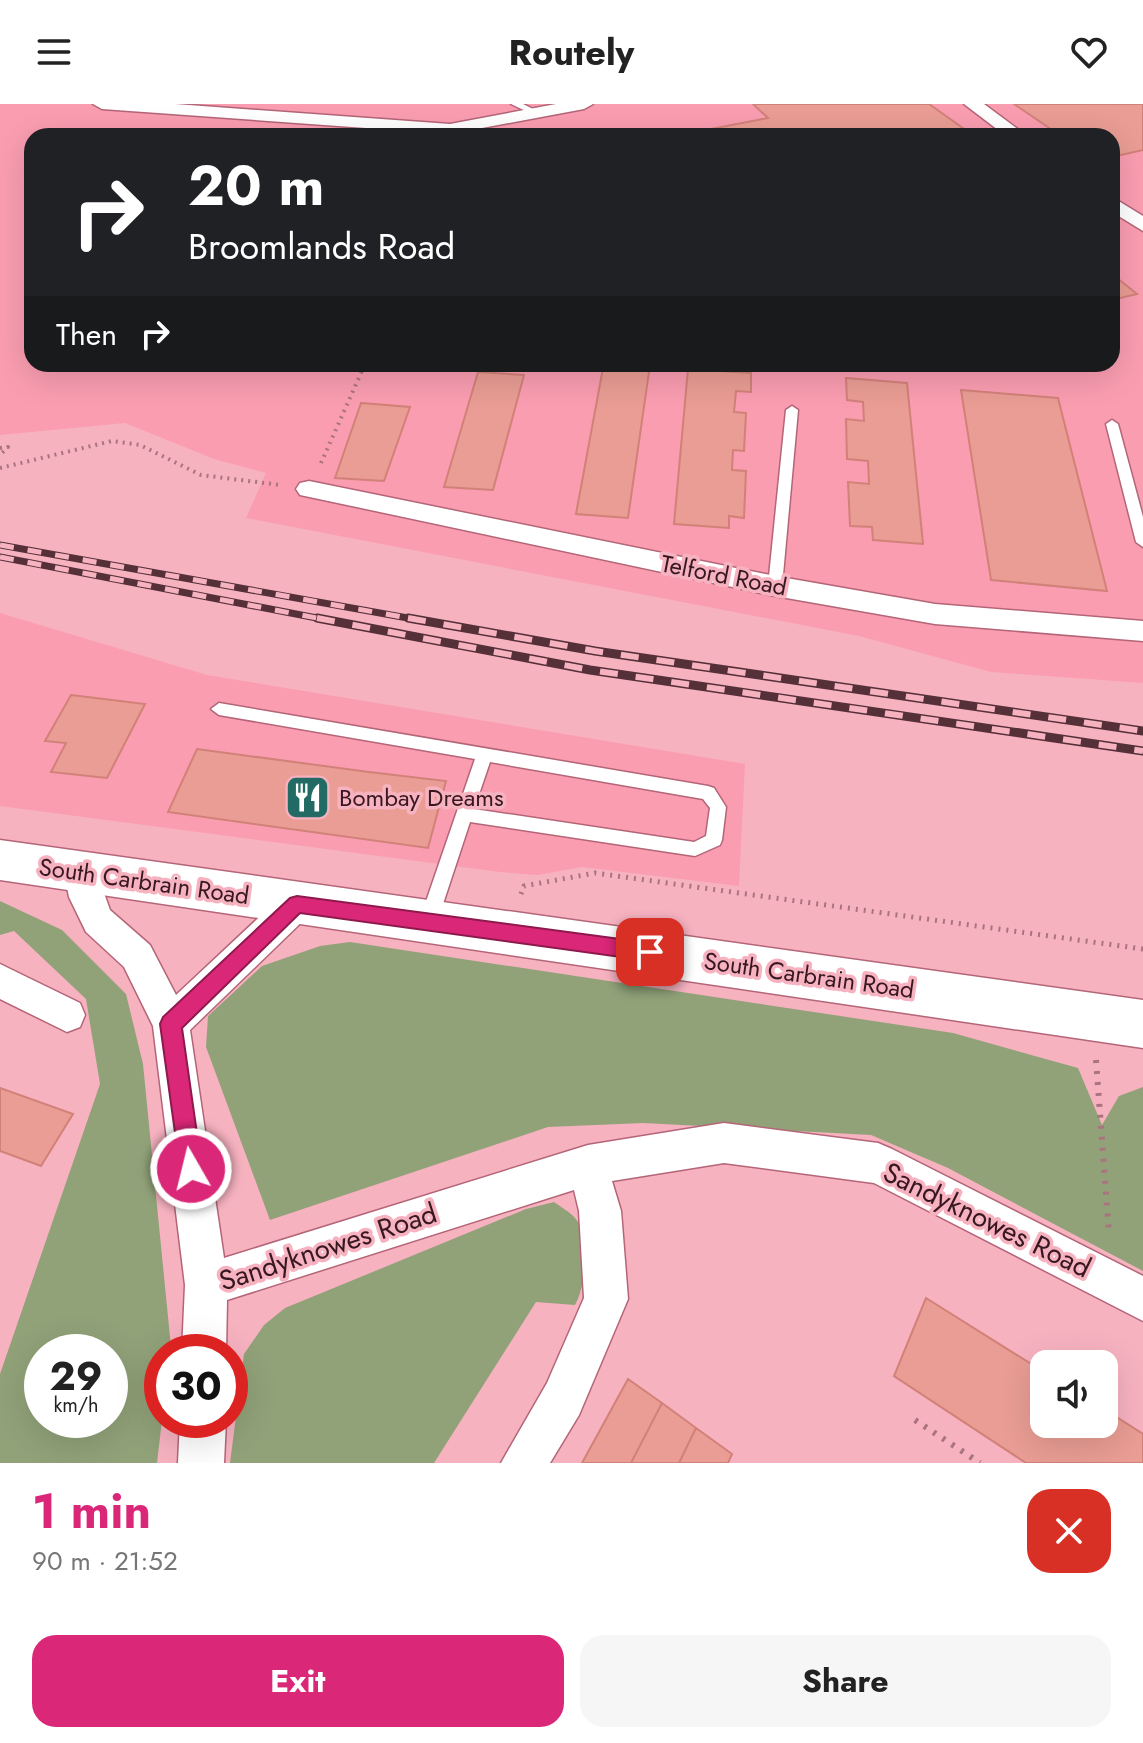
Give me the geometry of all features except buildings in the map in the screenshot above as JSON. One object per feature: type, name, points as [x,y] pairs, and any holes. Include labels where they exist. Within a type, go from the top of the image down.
[{"type":"street","points":[[102,104],[388,128]]},
{"type":"street","points":[[450,128],[461,104]]},
{"type":"street","points":[[469,128],[584,104]]},
{"type":"street","points":[[973,104],[1007,128]]},
{"type":"street","points":[[1120,209],[1143,225]]},
{"type":"street","name":"Telford Road","points":[[309,489],[775,586],[935,614],[1143,631]]},
{"type":"street","name":"South Carbrain Road","points":[[0,860],[1143,1024]]},
{"type":"street","points":[[81,872],[86,897],[98,921],[137,956],[171,1024],[206,1285],[205,1334]]},
{"type":"street","points":[[171,1024],[297,904]]},
{"type":"street","points":[[0,981],[67,1015]]},
{"type":"street","name":"Sandyknowes Road","points":[[206,1285],[588,1165],[724,1143],[878,1163],[1143,1299]]},
{"type":"street","points":[[524,1463],[563,1399],[606,1299],[600,1211],[588,1165]]},
{"type":"street","points":[[201,1463],[202,1438]]},
{"type":"lane","points":[[515,104],[535,112]]},
{"type":"lane","points":[[775,586],[792,410]]},
{"type":"lane","points":[[1112,424],[1143,542]]},
{"type":"lane","points":[[219,709],[484,757],[708,793],[718,807],[714,840],[695,849],[466,815]]},
{"type":"lane","points":[[429,920],[484,757]]},
{"type":"path","points":[[0,468],[112,441],[140,445],[201,475],[309,489],[361,372]]},
{"type":"path","points":[[0,448],[8,447],[0,455]]},
{"type":"path","points":[[506,895],[519,897],[524,886],[595,873],[1143,949]]},
{"type":"path","points":[[1102,1113],[1106,1202]]},
{"type":"path","points":[[915,1420],[980,1463]]},
{"type":"shaded area","points":[[0,104],[1143,104],[1143,683],[991,672],[859,636],[246,518],[266,473],[214,459],[125,423],[0,435]]},
{"type":"shaded area","points":[[0,613],[207,675],[745,764],[739,886],[582,867],[537,875],[500,872],[0,806]]},
{"type":"green space","points":[[0,901],[62,930],[126,994],[143,1064],[170,1334],[144,1334],[144,1438],[160,1438],[157,1463],[0,1463],[0,1374],[100,1084],[86,999],[14,931],[0,935]]},
{"type":"green space","points":[[350,942],[953,1033],[1078,1068],[1102,1125],[1119,1096],[1143,1087],[1143,1271],[948,1168],[871,1135],[643,1123],[548,1127],[270,1220],[206,1047],[208,1016],[262,966],[320,946]]},
{"type":"green space","points":[[554,1202],[575,1218],[580,1226],[586,1261],[579,1296],[575,1305],[536,1302],[434,1463],[230,1463],[233,1438],[248,1438],[248,1348],[264,1325],[285,1308],[526,1209]]},
{"type":"railway","points":[[0,545],[419,620]]},
{"type":"railway","points":[[0,557],[327,620]]},
{"type":"railway","points":[[317,618],[590,670],[1143,751]]},
{"type":"railway","points":[[408,618],[595,651],[1143,731]]},
{"type":"place","name":"Bombay Dreams","points":[[308,797]]},
{"type":"route","points":[[191,1169],[171,1024],[297,904],[650,952]]}]
